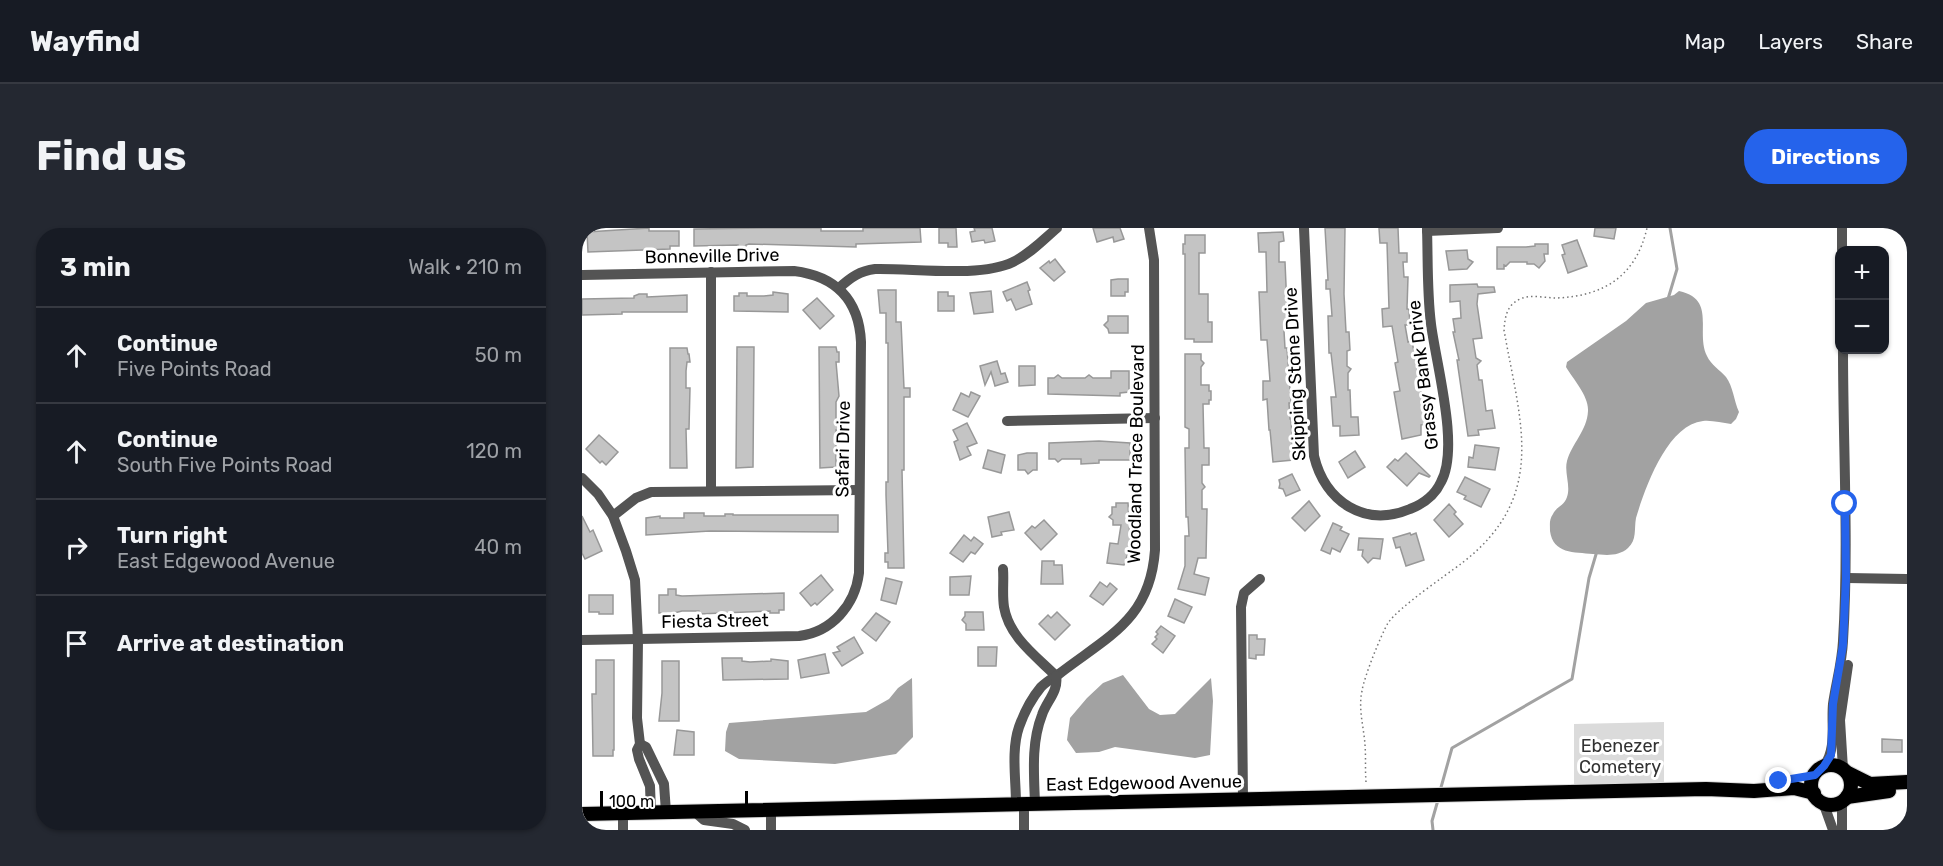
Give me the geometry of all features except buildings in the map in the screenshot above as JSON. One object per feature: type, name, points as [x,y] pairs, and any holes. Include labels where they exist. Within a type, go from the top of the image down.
[{"type":"main road","points":[[1907,782],[1870,784],[1831,765],[1820,770],[1812,781],[1818,798],[1836,804],[1844,800],[1907,790]]},
{"type":"main road","name":"East Edgewood Avenue","points":[[1706,789],[1800,779],[1820,770]]},
{"type":"main road","points":[[1844,800],[1851,786],[1845,771]]},
{"type":"main road","name":"East Edgewood Avenue","points":[[582,814],[1706,789],[1754,791],[1794,788],[1818,798]]},
{"type":"street","points":[[839,288],[852,276],[875,269],[978,270],[1002,266],[1028,253],[1057,228]]},
{"type":"street","name":"Woodland Trace Boulevard","points":[[1025,804],[1017,735],[1029,705],[1052,677],[1120,629],[1136,609],[1148,587],[1154,564],[1154,260],[1149,228]]},
{"type":"street","name":"Skipping Stone Drive","points":[[1304,228],[1314,456],[1317,470],[1329,490],[1350,508],[1383,516]]},
{"type":"street","points":[[1427,230],[1498,228]]},
{"type":"street","points":[[1842,228],[1842,246]]},
{"type":"street","name":"Grassy Bank Drive","points":[[1383,516],[1400,513],[1418,505],[1433,494],[1448,468],[1449,437],[1431,322],[1427,230]]},
{"type":"street","name":"Bonneville Drive","points":[[582,275],[794,271],[815,275],[839,288]]},
{"type":"street","points":[[711,272],[711,491]]},
{"type":"street","name":"Safari Drive","points":[[839,288],[855,310],[861,331],[859,577],[853,597],[842,613]]},
{"type":"street","points":[[1820,770],[1831,755],[1833,704],[1843,645],[1846,578],[1843,354]]},
{"type":"street","points":[[1007,421],[1155,418]]},
{"type":"street","points":[[582,478],[598,494],[613,516],[634,580],[638,640],[637,718],[640,744],[638,750],[639,759],[650,786],[651,812]]},
{"type":"street","points":[[613,516],[636,498],[651,492],[859,490]]},
{"type":"street","points":[[1004,569],[1004,601],[1009,624],[1018,639],[1056,676],[1057,681],[1054,693],[1042,713],[1025,804],[1024,830]]},
{"type":"street","points":[[1846,578],[1907,579]]},
{"type":"street","points":[[1845,771],[1840,720],[1850,643],[1850,610],[1846,578]]},
{"type":"street","points":[[1243,799],[1241,607],[1244,593],[1260,579]]},
{"type":"street","name":"Fiesta Street","points":[[582,640],[805,635],[831,624],[842,613]]},
{"type":"street","points":[[640,744],[646,747],[664,784],[666,812]]},
{"type":"street","points":[[1818,798],[1833,830]]},
{"type":"street","points":[[1842,830],[1844,800]]},
{"type":"street","points":[[771,809],[771,830]]},
{"type":"street","points":[[694,811],[704,820],[733,824],[745,830]]},
{"type":"street","points":[[623,813],[623,830]]},
{"type":"path","points":[[1366,782],[1362,691],[1389,621],[1489,540],[1510,509],[1522,471],[1523,437],[1504,330],[1505,315],[1510,306],[1519,299],[1579,296],[1616,281],[1626,273],[1637,257],[1647,228]]},
{"type":"green space","name":"Ebenezer Cometery","points":[[1664,722],[1665,790],[1574,791],[1574,724]]},
{"type":"shaded area","points":[[1679,291],[1691,295],[1698,301],[1703,318],[1704,347],[1713,365],[1726,377],[1730,385],[1739,412],[1736,419],[1731,424],[1703,421],[1690,425],[1668,446],[1645,491],[1636,518],[1634,538],[1628,548],[1620,553],[1602,555],[1579,553],[1560,548],[1552,539],[1550,520],[1567,497],[1567,461],[1585,425],[1588,411],[1586,399],[1566,367],[1567,362],[1626,321],[1646,303],[1674,295]]},
{"type":"shaded area","points":[[1123,675],[1149,709],[1160,715],[1175,714],[1211,678],[1213,701],[1210,755],[1195,758],[1115,747],[1099,752],[1076,753],[1067,740],[1070,718],[1103,683]]},
{"type":"shaded area","points":[[912,678],[913,737],[896,754],[835,764],[739,759],[725,751],[729,723],[866,712],[889,699],[898,688]]},
{"type":"waterway","points":[[1668,299],[1677,269],[1670,228]]},
{"type":"waterway","points":[[1440,791],[1452,748],[1572,679],[1589,578],[1597,551]]},
{"type":"waterway","points":[[1433,830],[1432,821],[1438,800]]},
{"type":"route","points":[[1779,781],[1815,775],[1831,755],[1833,704],[1843,645],[1846,578],[1845,504]]}]
